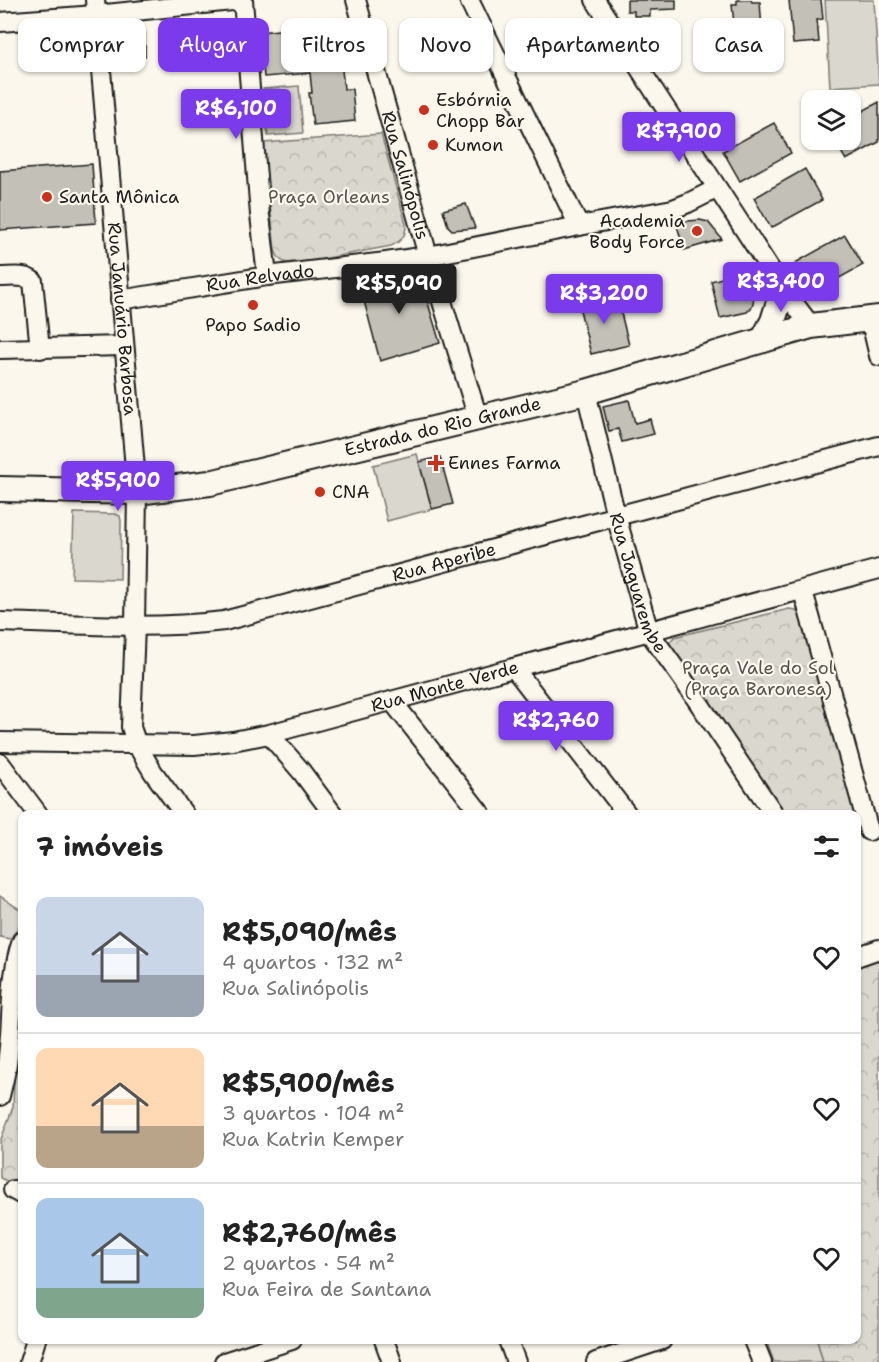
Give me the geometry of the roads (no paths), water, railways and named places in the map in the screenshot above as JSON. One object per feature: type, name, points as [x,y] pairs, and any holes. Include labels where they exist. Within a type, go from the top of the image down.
[{"type":"main road","points":[[763,340],[773,321],[783,290]]},
{"type":"main road","name":"Estrada do Rio Grande","points":[[0,489],[137,492],[210,483],[586,392],[811,326],[875,318]]},
{"type":"street","points":[[0,22],[95,7],[242,0],[267,276]]},
{"type":"street","name":"Rua Salinópolis","points":[[356,0],[428,256],[478,418]]},
{"type":"street","points":[[469,0],[579,226]]},
{"type":"street","points":[[595,0],[608,8],[716,189],[783,290],[811,326]]},
{"type":"street","name":"Rua Januário Barbosa","points":[[95,7],[137,492],[131,727],[137,745],[153,772],[181,810]]},
{"type":"street","name":"Rua Relvado","points":[[120,300],[267,276],[428,256],[673,209],[716,189]]},
{"type":"street","points":[[0,277],[24,276],[33,281],[40,349]]},
{"type":"street","points":[[875,318],[879,356]]},
{"type":"street","points":[[0,349],[123,346]]},
{"type":"street","name":"Rua Jaguarembe","points":[[586,392],[616,516],[649,632],[771,810]]},
{"type":"street","name":"Rua Aperibe","points":[[0,622],[135,626],[195,625],[224,621],[879,446]]},
{"type":"street","name":"Rua Monte Verde","points":[[0,742],[194,745],[269,734],[879,569]]},
{"type":"street","points":[[803,591],[868,832]]},
{"type":"street","points":[[514,668],[624,810]]},
{"type":"street","points":[[392,701],[478,810]]},
{"type":"street","points":[[269,734],[330,810]]},
{"type":"street","points":[[0,763],[35,810]]},
{"type":"street","points":[[861,955],[879,949]]},
{"type":"street","points":[[0,1096],[8,1058],[14,972],[18,952]]},
{"type":"street","points":[[29,1362],[35,1344]]},
{"type":"street","points":[[224,1362],[280,1344]]},
{"type":"street","points":[[385,1344],[392,1362]]},
{"type":"street","points":[[509,1344],[516,1362]]},
{"type":"street","points":[[755,1344],[762,1362]]},
{"type":"street","points":[[596,1362],[626,1346]]},
{"type":"place","name":"Esbórnia Chopp Bar","points":[[424,110]]},
{"type":"place","name":"Kumon","points":[[433,145]]},
{"type":"place","name":"Santa Mônica","points":[[47,197]]},
{"type":"place","name":"Academia Body Force","points":[[697,231]]},
{"type":"place","name":"Papo Sadio","points":[[253,305]]},
{"type":"place","name":"Ennes Farma","points":[[436,463]]},
{"type":"place","name":"CNA","points":[[320,492]]},
{"type":"park label","name":"Praça Orleans","points":[[329,197]]},
{"type":"park label","name":"Praça Vale do Sol (Praça Baronesa)","points":[[758,678]]}]
